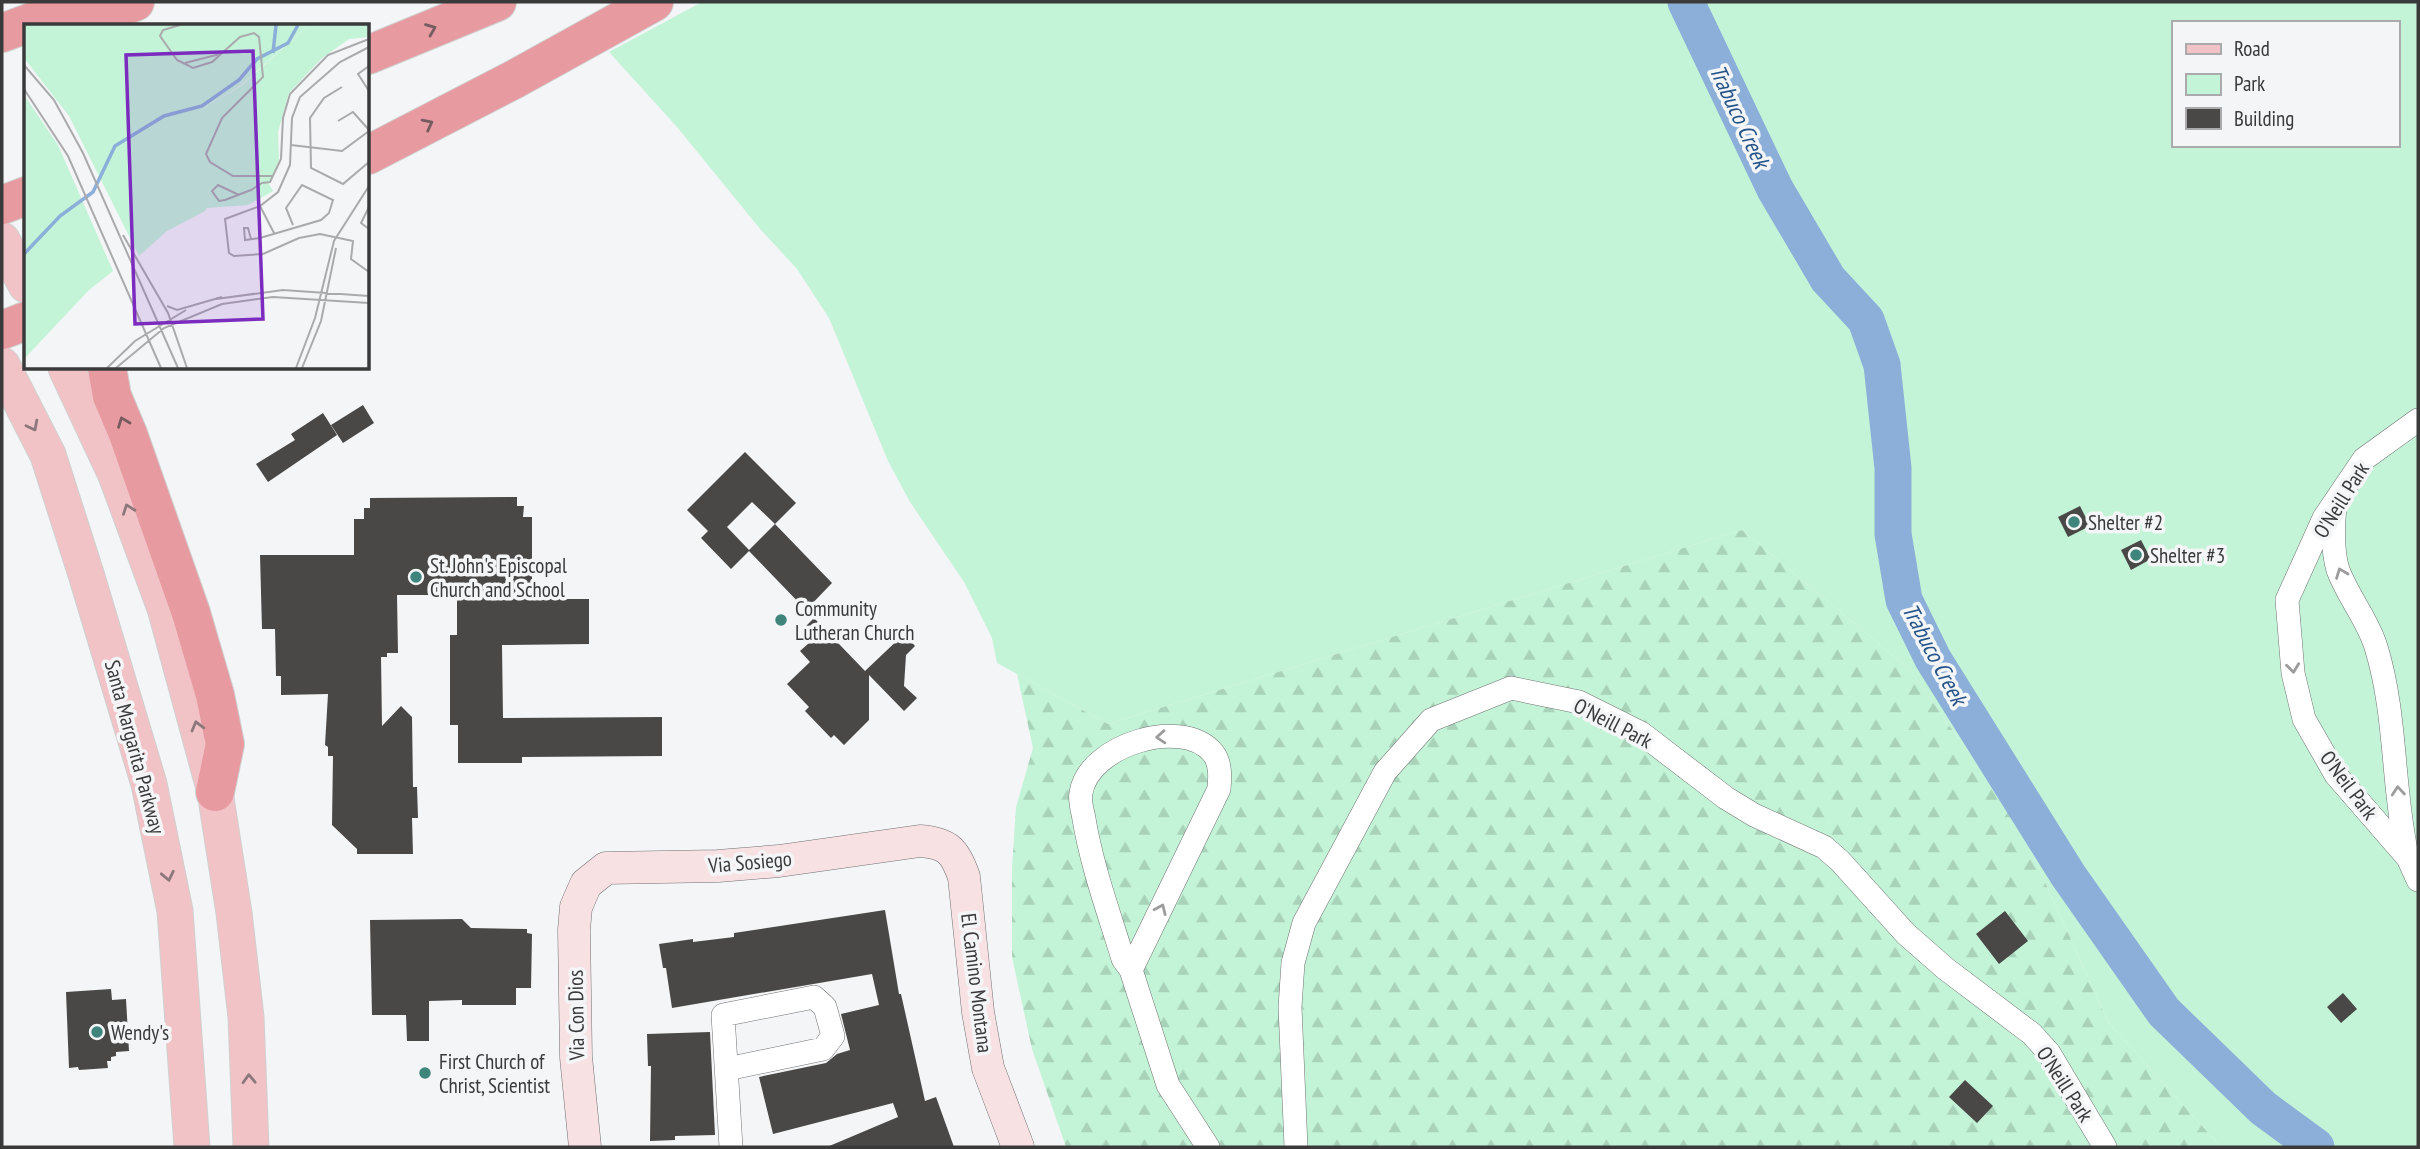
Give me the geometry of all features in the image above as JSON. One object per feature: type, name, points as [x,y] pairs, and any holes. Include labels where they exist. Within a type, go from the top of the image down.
[{"type":"highway","points":[[26,24],[85,2]]},
{"type":"highway","points":[[76,24],[135,2]]},
{"type":"highway","points":[[369,55],[496,2]]},
{"type":"highway","points":[[369,154],[513,80],[654,2]]},
{"type":"highway","points":[[2,33],[24,25]]},
{"type":"highway","points":[[2,54],[24,45]]},
{"type":"highway","points":[[2,205],[24,197]]},
{"type":"highway","points":[[2,330],[24,322]]},
{"type":"highway","points":[[107,369],[112,396],[187,601],[215,695],[225,744],[215,792]]},
{"type":"main road","points":[[2,240],[24,281]]},
{"type":"main road","name":"Santa Margarita Parkway","points":[[2,365],[48,455],[149,784],[175,911],[192,1147]]},
{"type":"main road","points":[[66,369],[116,475],[165,608],[215,792],[234,913],[246,1017],[251,1147]]},
{"type":"street","name":"O'Neill Park","points":[[2287,600],[2325,518],[2364,459],[2418,419]]},
{"type":"street","points":[[2335,504],[2333,530],[2338,569],[2376,646],[2385,689],[2393,740],[2401,828],[2408,858]]},
{"type":"street","name":"O'Neil Park","points":[[2287,600],[2293,673],[2304,719],[2336,775],[2408,858],[2418,880]]},
{"type":"street","name":"O'Neill Park","points":[[1296,1147],[1290,1007],[1293,963],[1304,923],[1385,772],[1430,720],[1511,688],[1579,702],[1642,733],[1726,798],[1754,815],[1824,847],[1906,934],[1946,970],[2032,1034],[2049,1053],[2105,1147]]},
{"type":"street","points":[[1131,970],[1137,963],[1219,789],[1220,770],[1213,753],[1198,742],[1171,736],[1143,739],[1123,746],[1105,757],[1089,772],[1080,794],[1088,845],[1123,959],[1131,970],[1168,1085],[1208,1147]]},
{"type":"street","name":"Via Sosiego","points":[[586,884],[606,869],[718,866],[779,861],[920,841]]},
{"type":"street","name":"El Camino Montana","points":[[920,841],[936,842],[951,851],[964,877],[978,1012],[988,1068],[1018,1147]]},
{"type":"street","name":"Via Con Dios","points":[[585,1147],[576,1057],[574,930],[576,907],[586,884]]},
{"type":"street","points":[[727,1069],[823,1049],[833,1036],[825,1007],[814,997],[723,1015],[731,1147]]},
{"type":"green space","points":[[702,2],[2418,2],[2418,1147],[2221,1147],[2108,1022],[2018,822],[1909,669],[1742,530],[1108,724],[997,663],[992,638],[964,582],[910,502],[888,461],[829,318],[797,269],[761,230],[677,127],[609,52]]},
{"type":"green space","points":[[1742,530],[1909,669],[2018,822],[2108,1022],[2221,1147],[1066,1147],[1032,1049],[1012,957],[1012,868],[1016,807],[1033,748],[1017,674],[1108,724]]},
{"type":"building","points":[[363,405],[374,423],[343,443],[331,425]]},
{"type":"building","points":[[323,413],[337,435],[268,482],[256,464],[295,440],[291,434]]},
{"type":"building","points":[[745,452],[796,503],[775,524],[832,583],[806,610],[749,551],[731,569],[701,538],[708,531],[687,510]],"holes":[[[752,502],[775,524],[749,550],[727,527]]]},
{"type":"building","points":[[517,497],[517,506],[524,506],[523,517],[532,517],[532,599],[589,599],[589,644],[502,645],[503,718],[662,717],[662,756],[522,757],[522,763],[458,763],[458,725],[450,725],[450,635],[457,635],[457,595],[397,595],[398,653],[387,653],[387,657],[381,657],[382,726],[401,706],[412,717],[413,787],[417,787],[418,818],[412,818],[413,854],[357,854],[357,849],[332,825],[333,756],[328,756],[328,747],[325,745],[328,694],[281,695],[281,676],[276,676],[275,629],[262,629],[260,555],[354,555],[354,519],[364,519],[364,508],[370,508],[370,498]]},
{"type":"building","name":"Shelter #2","points":[[2080,506],[2090,526],[2068,537],[2058,517]]},
{"type":"building","name":"Shelter #3","points":[[2141,540],[2151,559],[2131,570],[2121,550]]},
{"type":"building","points":[[814,618],[865,671],[904,634],[915,646],[906,655],[904,686],[917,698],[904,711],[869,675],[869,720],[844,745],[834,735],[831,738],[805,711],[809,707],[787,684],[810,662],[800,651],[809,643],[799,633]]},
{"type":"building","points":[[885,910],[899,994],[925,1101],[936,1097],[954,1147],[827,1147],[898,1117],[893,1103],[773,1134],[759,1077],[826,1063],[837,1054],[850,1050],[841,1014],[879,1005],[872,974],[672,1008],[659,944],[734,937],[734,933]]},
{"type":"building","points":[[2005,911],[2028,941],[1999,964],[1976,934]]},
{"type":"building","points":[[462,919],[471,928],[527,929],[527,933],[532,934],[531,988],[516,988],[516,1005],[462,1005],[462,1000],[429,1001],[429,1041],[407,1041],[406,1015],[372,1015],[370,920]]},
{"type":"building","name":"Wendy's","points":[[111,989],[112,1000],[126,999],[129,1051],[116,1052],[111,1061],[107,1061],[108,1068],[69,1068],[66,992]]},
{"type":"building","points":[[2343,993],[2357,1009],[2341,1023],[2327,1007]]},
{"type":"building","points":[[710,1032],[715,1135],[675,1136],[675,1140],[650,1141],[651,1066],[648,1066],[647,1034]]},
{"type":"building","points":[[1965,1080],[1993,1106],[1977,1123],[1949,1097]]},
{"type":"waterway","name":"Trabuco Creek","points":[[1686,2],[1775,189],[1828,279],[1866,320],[1882,365],[1893,468],[1893,534],[1904,600],[1933,659],[2068,875],[2164,1012],[2263,1108],[2316,1147]]},
{"type":"place","name":"Shelter #2","points":[[2074,522]]},
{"type":"place","name":"Shelter #3","points":[[2136,555]]},
{"type":"place","name":"St. John's Episcopal Church and School","points":[[416,577]]},
{"type":"place","name":"Community Lutheran Church","points":[[781,620]]},
{"type":"place","name":"Wendy's","points":[[97,1032]]},
{"type":"place","name":"First Church of Christ, Scientist","points":[[425,1073]]}]
